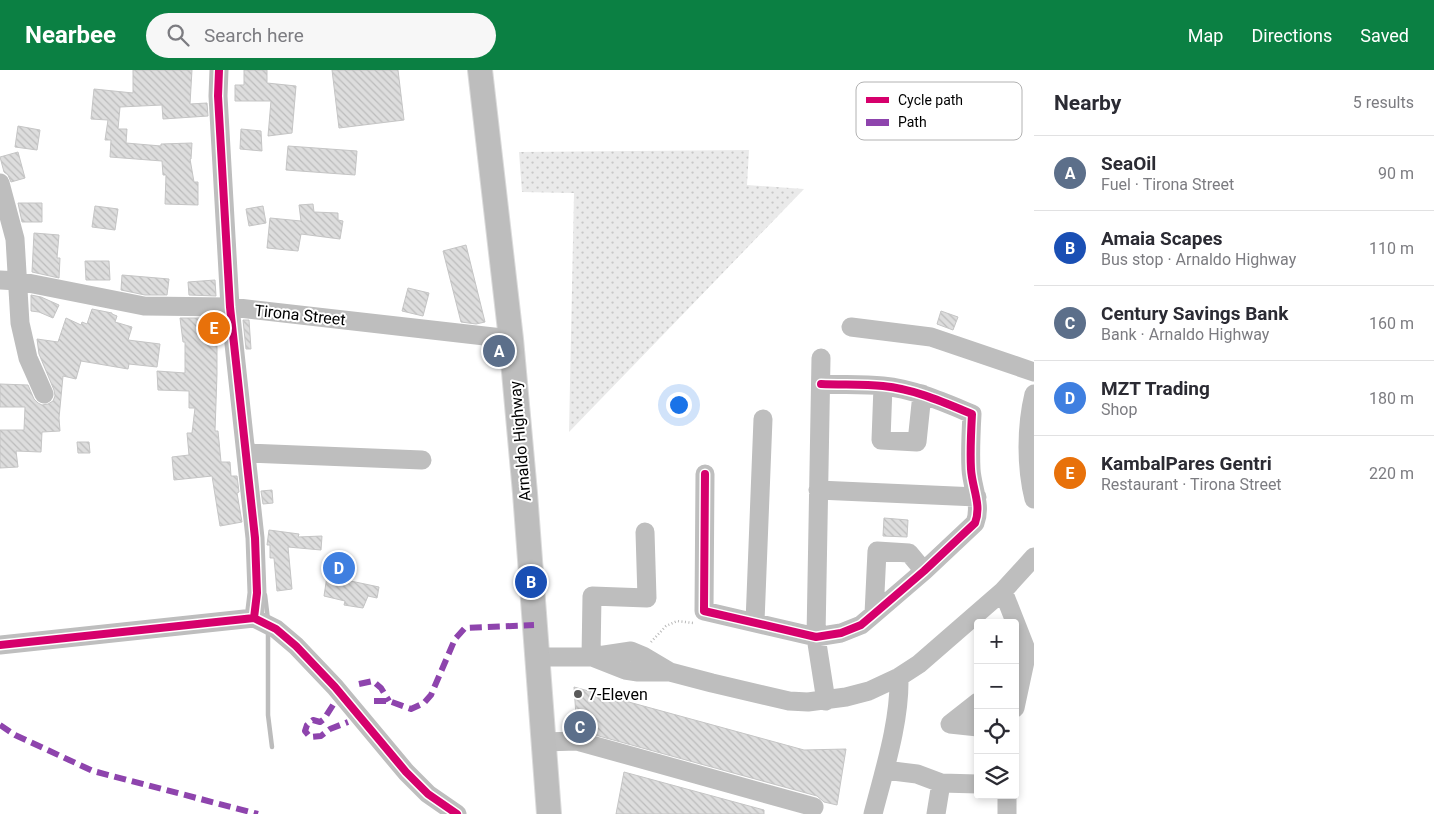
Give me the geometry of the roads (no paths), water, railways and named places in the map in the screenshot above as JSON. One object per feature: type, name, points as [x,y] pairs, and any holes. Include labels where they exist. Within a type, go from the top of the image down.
[{"type":"main road","name":"Arnaldo Highway","points":[[480,70],[511,339],[525,493],[549,814]]},
{"type":"street","points":[[219,70],[218,96],[230,307],[255,538],[258,593],[254,618]]},
{"type":"street","points":[[0,183],[15,239],[9,281],[28,358],[44,394]]},
{"type":"street","name":"Tirona Street","points":[[9,281],[144,306],[230,307],[511,339]]},
{"type":"street","points":[[851,327],[931,337],[1034,372]]},
{"type":"street","points":[[821,358],[816,637],[826,701]]},
{"type":"street","points":[[705,474],[704,611],[816,637],[841,633],[861,625],[975,524],[978,515],[977,496],[971,472],[972,414],[922,394],[883,386],[821,384]]},
{"type":"street","points":[[883,386],[881,440],[917,442],[922,394]]},
{"type":"street","points":[[1034,394],[1029,435],[1029,460],[1034,499]]},
{"type":"street","points":[[755,622],[763,419]]},
{"type":"street","points":[[247,453],[422,460]]},
{"type":"street","points":[[818,490],[977,496]]},
{"type":"street","points":[[592,657],[592,596],[647,598],[645,532]]},
{"type":"street","points":[[874,614],[876,551],[909,553],[924,571]]},
{"type":"street","points":[[536,657],[592,657],[631,651],[670,672],[789,701],[826,701],[846,697],[869,691],[899,677],[919,664],[1003,591],[1034,557]]},
{"type":"street","points":[[1003,591],[1027,652],[1020,669]]},
{"type":"street","points":[[0,645],[254,618],[276,629],[296,646],[336,687],[406,772],[428,794],[457,814]]},
{"type":"street","points":[[873,814],[885,770],[899,696],[899,677]]},
{"type":"street","points":[[974,705],[950,724],[974,727]]},
{"type":"street","points":[[543,742],[577,741],[814,807]]},
{"type":"street","points":[[885,770],[917,774],[941,784],[974,784]]},
{"type":"street","points":[[936,814],[941,784]]},
{"type":"street","points":[[1007,814],[1008,799]]},
{"type":"waterway","points":[[265,595],[268,620]]},
{"type":"waterway","points":[[268,630],[268,715],[272,747]]},
{"type":"place","name":"KambalPares Gentri","points":[[214,328]]},
{"type":"place","name":"SeaOil","points":[[499,351]]},
{"type":"place","name":"MZT Trading","points":[[339,568]]},
{"type":"place","name":"Amaia Scapes","points":[[531,582]]},
{"type":"place","name":"7-Eleven","points":[[578,694]]},
{"type":"place","name":"Century Savings Bank","points":[[580,727]]}]
